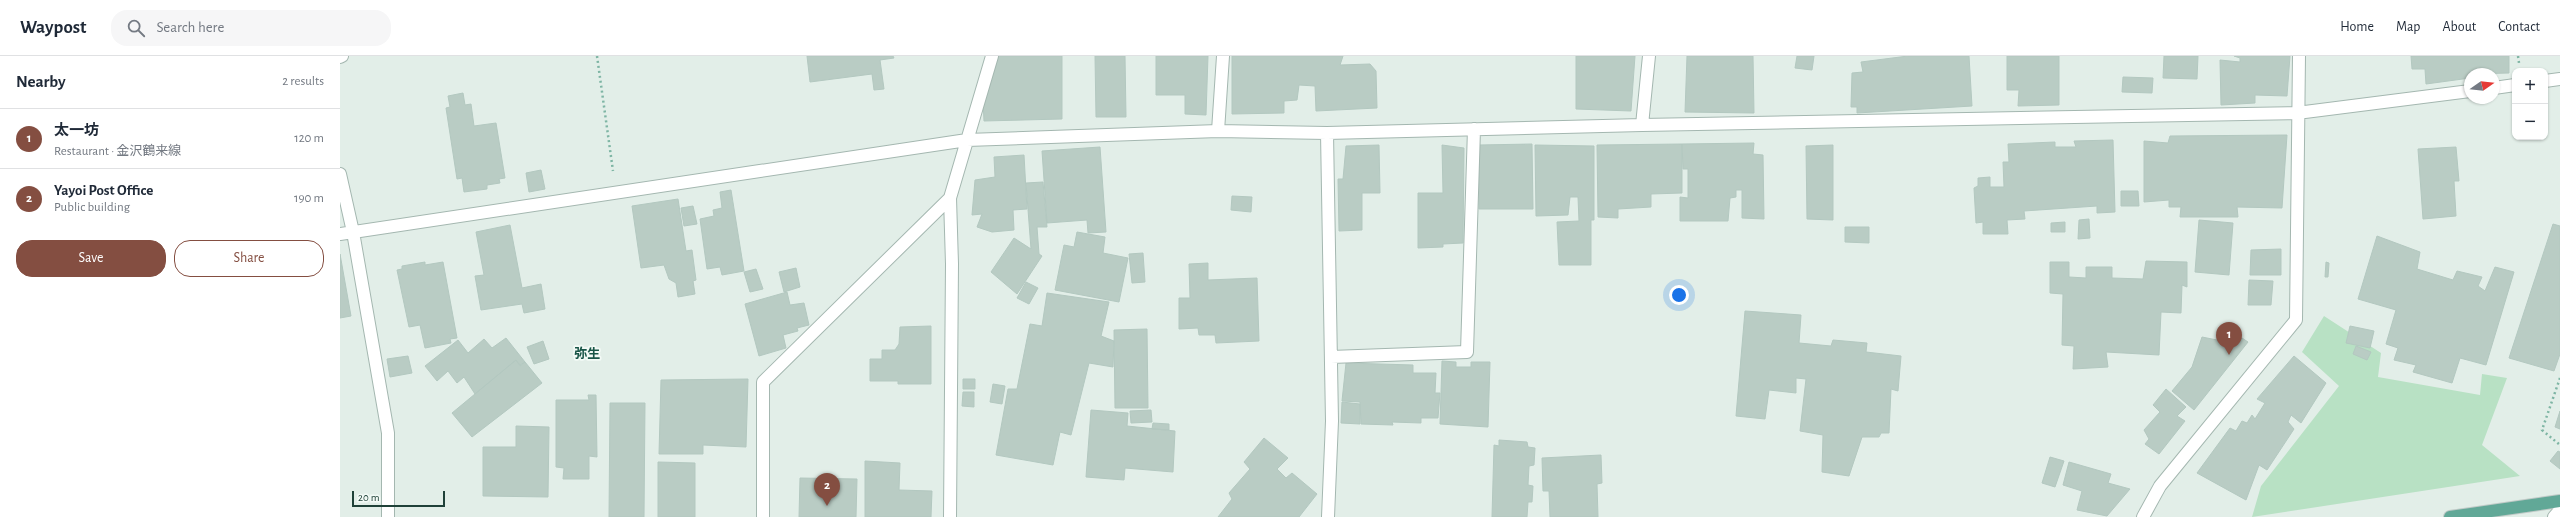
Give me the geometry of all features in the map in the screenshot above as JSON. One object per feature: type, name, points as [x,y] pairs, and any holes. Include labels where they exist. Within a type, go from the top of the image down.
[{"type":"main road","points":[[2450,517],[2560,501]]},
{"type":"street","points":[[950,517],[952,264],[950,198],[992,56]]},
{"type":"street","points":[[1218,131],[1223,56]]},
{"type":"street","points":[[1642,124],[1649,56]]},
{"type":"street","points":[[2143,517],[2160,486],[2296,320],[2297,113],[2299,56]]},
{"type":"street","points":[[2548,81],[2560,79]]},
{"type":"street","points":[[2500,87],[2512,85]]},
{"type":"street","points":[[340,234],[967,140],[1218,131],[1327,133],[1642,124],[2297,113],[2464,92]]},
{"type":"street","points":[[1331,357],[1467,352],[1474,129]]},
{"type":"street","points":[[1327,133],[1332,421],[1328,517]]},
{"type":"street","points":[[340,174],[353,232],[388,433],[388,517]]},
{"type":"street","points":[[763,517],[763,382],[950,198]]},
{"type":"street","points":[[2554,517],[2560,510]]},
{"type":"path","points":[[597,56],[616,192]]},
{"type":"path","points":[[2560,378],[2542,430],[2560,445]]},
{"type":"green space","points":[[2324,316],[2381,353],[2378,377],[2480,395],[2482,374],[2507,378],[2482,445],[2520,476],[2252,517],[2261,486],[2339,386],[2302,352]]},
{"type":"building","points":[[807,56],[893,56],[894,58],[880,60],[884,89],[874,90],[872,74],[810,82]]},
{"type":"building","points":[[996,56],[1062,56],[1062,119],[984,121],[983,100]]},
{"type":"building","points":[[1095,56],[1125,56],[1126,117],[1096,117]]},
{"type":"building","points":[[1156,56],[1208,56],[1206,115],[1185,114],[1185,95],[1156,95]]},
{"type":"building","points":[[1232,56],[1343,56],[1340,65],[1370,64],[1376,71],[1377,108],[1316,111],[1315,86],[1299,85],[1297,100],[1284,101],[1284,113],[1232,114]]},
{"type":"building","points":[[1576,56],[1635,56],[1631,111],[1576,109]]},
{"type":"building","points":[[1687,56],[1753,56],[1754,113],[1685,112]]},
{"type":"building","points":[[1797,56],[1814,56],[1812,70],[1795,68]]},
{"type":"building","points":[[1908,56],[1969,56],[1972,106],[1857,113],[1857,107],[1851,107],[1852,73],[1863,72],[1861,62]]},
{"type":"building","points":[[2007,56],[2059,56],[2059,105],[2018,106],[2019,90],[2007,90]]},
{"type":"building","points":[[2164,56],[2198,56],[2197,79],[2163,78]]},
{"type":"building","points":[[2234,56],[2290,56],[2287,96],[2255,95],[2255,103],[2221,105],[2220,60],[2240,62],[2240,58]]},
{"type":"building","points":[[2411,56],[2509,56],[2509,73],[2500,73],[2500,68],[2464,68],[2464,79],[2426,84],[2425,69],[2412,69]]},
{"type":"building","points":[[2123,77],[2153,78],[2152,93],[2122,92]]},
{"type":"building","points":[[463,93],[465,105],[471,104],[474,126],[496,123],[505,178],[499,179],[500,183],[487,185],[487,189],[464,192],[462,178],[457,179],[446,108],[450,107],[448,96]]},
{"type":"building","points":[[2287,135],[2282,208],[2237,207],[2238,217],[2180,217],[2181,207],[2169,207],[2169,200],[2144,202],[2144,141],[2168,143],[2170,136]]},
{"type":"building","points":[[2113,140],[2115,212],[2097,213],[2097,206],[2024,211],[2025,219],[2007,220],[2008,234],[1983,234],[1983,222],[1976,223],[1974,188],[1978,186],[1978,178],[1990,177],[1990,187],[2004,187],[2003,162],[2009,162],[2008,144],[2055,142],[2055,147],[2076,147],[2074,141]]},
{"type":"building","points":[[1754,143],[1753,154],[1763,155],[1764,219],[1742,218],[1742,190],[1736,190],[1736,197],[1730,198],[1728,221],[1680,221],[1680,197],[1688,198],[1688,169],[1683,169],[1682,144]]},
{"type":"building","points":[[1532,144],[1533,209],[1479,209],[1479,145]]},
{"type":"building","points":[[1682,144],[1682,193],[1651,194],[1651,207],[1618,209],[1618,218],[1598,217],[1597,145]]},
{"type":"building","points":[[1379,145],[1380,193],[1362,193],[1362,230],[1339,231],[1338,179],[1343,179],[1346,146]]},
{"type":"building","points":[[1442,145],[1464,148],[1463,243],[1443,244],[1443,247],[1418,248],[1418,193],[1443,193]]},
{"type":"building","points":[[1535,145],[1594,146],[1594,220],[1591,220],[1591,265],[1559,265],[1557,222],[1579,221],[1578,197],[1570,197],[1568,215],[1536,216]]},
{"type":"building","points":[[1833,145],[1833,220],[1807,219],[1806,146]]},
{"type":"building","points":[[1100,147],[1106,232],[1088,233],[1087,220],[1047,223],[1042,151]]},
{"type":"building","points":[[2456,147],[2459,181],[2454,181],[2456,216],[2423,219],[2418,149]]},
{"type":"building","points":[[1024,155],[1027,209],[1013,210],[1014,230],[992,232],[977,227],[982,214],[972,215],[975,180],[995,177],[994,157]]},
{"type":"building","points":[[541,170],[545,189],[529,192],[526,173]]},
{"type":"building","points":[[1043,182],[1047,227],[1037,227],[1039,254],[1042,256],[1017,294],[991,272],[1014,238],[1031,249],[1026,183]]},
{"type":"building","points":[[731,190],[744,271],[722,275],[720,267],[707,269],[700,219],[714,216],[713,210],[722,208],[720,192]]},
{"type":"building","points":[[2121,191],[2138,191],[2139,206],[2121,206]]},
{"type":"building","points":[[1232,196],[1252,197],[1251,212],[1231,210]]},
{"type":"building","points":[[678,199],[686,251],[692,250],[696,280],[693,281],[695,294],[678,297],[676,283],[669,279],[664,265],[641,268],[632,206]]},
{"type":"building","points":[[693,206],[697,224],[684,226],[681,208]]},
{"type":"building","points":[[2089,219],[2090,238],[2078,239],[2079,220]]},
{"type":"building","points":[[2199,220],[2233,223],[2229,275],[2195,272]]},
{"type":"building","points":[[2065,222],[2065,232],[2051,232],[2051,223]]},
{"type":"building","points":[[2553,224],[2560,226],[2560,354],[2554,371],[2509,358]]},
{"type":"building","points":[[510,225],[522,288],[541,284],[545,309],[524,313],[522,304],[481,310],[475,276],[484,275],[476,232]]},
{"type":"building","points":[[1845,227],[1869,227],[1869,243],[1845,242]]},
{"type":"building","points":[[1077,232],[1105,237],[1103,253],[1128,258],[1119,302],[1055,290],[1064,245],[1074,247]]},
{"type":"building","points":[[2377,236],[2420,252],[2417,269],[2453,280],[2457,271],[2482,277],[2478,286],[2485,291],[2495,267],[2514,272],[2486,365],[2460,358],[2452,383],[2413,372],[2416,365],[2394,360],[2398,348],[2386,344],[2396,310],[2358,299]]},
{"type":"building","points":[[2281,249],[2281,275],[2250,275],[2251,250]]},
{"type":"building","points":[[1143,253],[1145,282],[1132,283],[1129,254]]},
{"type":"building","points":[[340,254],[351,316],[340,318]]},
{"type":"building","points":[[2146,261],[2187,262],[2187,287],[2182,285],[2181,313],[2161,312],[2159,355],[2106,352],[2108,367],[2073,369],[2074,346],[2062,345],[2063,294],[2050,293],[2050,262],[2069,262],[2069,277],[2086,278],[2086,267],[2112,267],[2112,278],[2143,279]]},
{"type":"building","points":[[425,262],[425,265],[443,262],[457,338],[450,339],[451,343],[425,348],[420,325],[409,327],[397,270],[402,269],[402,266]]},
{"type":"building","points":[[2326,262],[2329,263],[2328,277],[2325,277]]},
{"type":"building","points":[[1208,263],[1208,280],[1257,278],[1259,341],[1216,343],[1215,335],[1199,335],[1198,328],[1179,329],[1179,298],[1190,298],[1189,264]]},
{"type":"building","points":[[796,268],[800,287],[784,292],[779,272]]},
{"type":"building","points":[[756,269],[763,289],[750,292],[744,272]]},
{"type":"building","points":[[2249,280],[2273,281],[2271,305],[2248,305]]},
{"type":"building","points":[[1026,282],[1038,288],[1029,304],[1017,298]]},
{"type":"building","points":[[787,292],[790,305],[804,303],[809,325],[797,328],[798,331],[783,335],[786,348],[759,356],[745,304]]},
{"type":"building","points":[[1047,293],[1109,302],[1101,336],[1114,341],[1113,367],[1089,363],[1071,435],[1060,432],[1053,465],[996,455],[1008,389],[1017,389],[1030,324],[1042,326]]},
{"type":"building","points":[[1745,311],[1801,315],[1799,343],[1831,346],[1833,340],[1867,343],[1866,352],[1901,356],[1898,391],[1891,389],[1889,433],[1881,433],[1879,437],[1862,437],[1849,476],[1822,472],[1823,435],[1800,431],[1806,379],[1796,378],[1796,393],[1769,390],[1765,419],[1736,416]]},
{"type":"building","points":[[931,326],[931,384],[898,384],[898,381],[870,381],[870,359],[882,359],[882,350],[895,350],[899,344],[900,327]]},
{"type":"building","points":[[2350,326],[2374,331],[2370,348],[2346,343]]},
{"type":"building","points":[[1147,329],[1148,408],[1115,408],[1114,330]]},
{"type":"building","points":[[2202,337],[2237,344],[2242,338],[2248,342],[2194,410],[2172,391],[2192,367]]},
{"type":"building","points":[[506,338],[525,362],[520,365],[516,360],[475,394],[464,377],[457,383],[448,371],[437,381],[425,366],[458,340],[468,353],[484,339],[492,348]]},
{"type":"building","points":[[543,341],[549,359],[534,364],[527,347]]},
{"type":"building","points":[[2356,346],[2371,352],[2367,360],[2353,354]]},
{"type":"building","points":[[408,356],[412,373],[390,377],[387,359]]},
{"type":"building","points":[[2294,356],[2326,383],[2301,423],[2291,415],[2288,422],[2294,429],[2267,470],[2259,465],[2246,500],[2197,473],[2230,428],[2236,431],[2242,421],[2247,423],[2252,415],[2255,419],[2265,403],[2257,399]]},
{"type":"building","points":[[516,360],[520,366],[525,362],[542,383],[472,437],[452,413]]},
{"type":"building","points":[[1442,361],[1456,362],[1456,367],[1471,367],[1471,362],[1490,362],[1488,427],[1440,424]]},
{"type":"building","points":[[1346,363],[1413,365],[1413,373],[1436,373],[1435,393],[1440,393],[1438,418],[1421,418],[1421,423],[1392,422],[1393,425],[1361,424],[1360,402],[1342,401]]},
{"type":"building","points":[[748,379],[746,447],[703,445],[703,454],[659,454],[661,380]]},
{"type":"building","points":[[963,379],[975,379],[975,389],[963,389]]},
{"type":"building","points":[[993,384],[1005,386],[1002,404],[990,402]]},
{"type":"building","points":[[2166,389],[2186,407],[2177,416],[2185,421],[2159,454],[2145,444],[2149,439],[2144,430],[2160,412],[2153,405]]},
{"type":"building","points":[[963,392],[974,392],[974,407],[962,406]]},
{"type":"building","points":[[588,395],[596,395],[597,457],[589,456],[589,479],[563,479],[564,468],[556,467],[556,400],[589,400]]},
{"type":"building","points":[[1342,402],[1360,404],[1360,424],[1341,423]]},
{"type":"building","points":[[610,403],[645,403],[644,517],[609,517]]},
{"type":"building","points":[[1091,410],[1128,413],[1127,426],[1175,431],[1173,472],[1125,468],[1124,480],[1086,477]]},
{"type":"building","points":[[1151,410],[1152,422],[1131,423],[1130,411]]},
{"type":"building","points":[[2560,411],[2560,429],[2555,427]]},
{"type":"building","points":[[1153,423],[1169,424],[1169,430],[1152,429]]},
{"type":"building","points":[[516,426],[549,427],[548,497],[483,496],[483,447],[516,447]]},
{"type":"building","points":[[1264,438],[1288,458],[1277,469],[1286,478],[1292,473],[1317,494],[1299,517],[1218,517],[1232,499],[1229,493],[1250,469],[1244,462]]},
{"type":"building","points":[[1499,440],[1527,442],[1528,447],[1535,448],[1534,465],[1529,466],[1528,485],[1533,486],[1532,502],[1528,502],[1527,517],[1492,517],[1494,445],[1499,446]]},
{"type":"building","points":[[2558,451],[2560,452],[2560,469],[2550,461]]},
{"type":"building","points":[[1601,455],[1602,483],[1597,484],[1598,517],[1550,517],[1549,491],[1543,491],[1542,458]]},
{"type":"building","points":[[2050,457],[2064,461],[2055,487],[2042,483]]},
{"type":"building","points":[[865,461],[900,463],[899,490],[932,491],[931,517],[865,517]]},
{"type":"building","points":[[658,462],[695,463],[695,517],[658,517]]},
{"type":"building","points":[[2069,462],[2111,474],[2108,483],[2130,489],[2107,516],[2077,510],[2082,491],[2063,485]]},
{"type":"building","points":[[800,478],[857,479],[856,517],[799,517]]},
{"type":"place","name":"太一坊","points":[[2229,355]]},
{"type":"place","name":"Yayoi Post Office","points":[[827,506]]},
{"type":"district","name":"弥生","points":[[587,353]]}]
